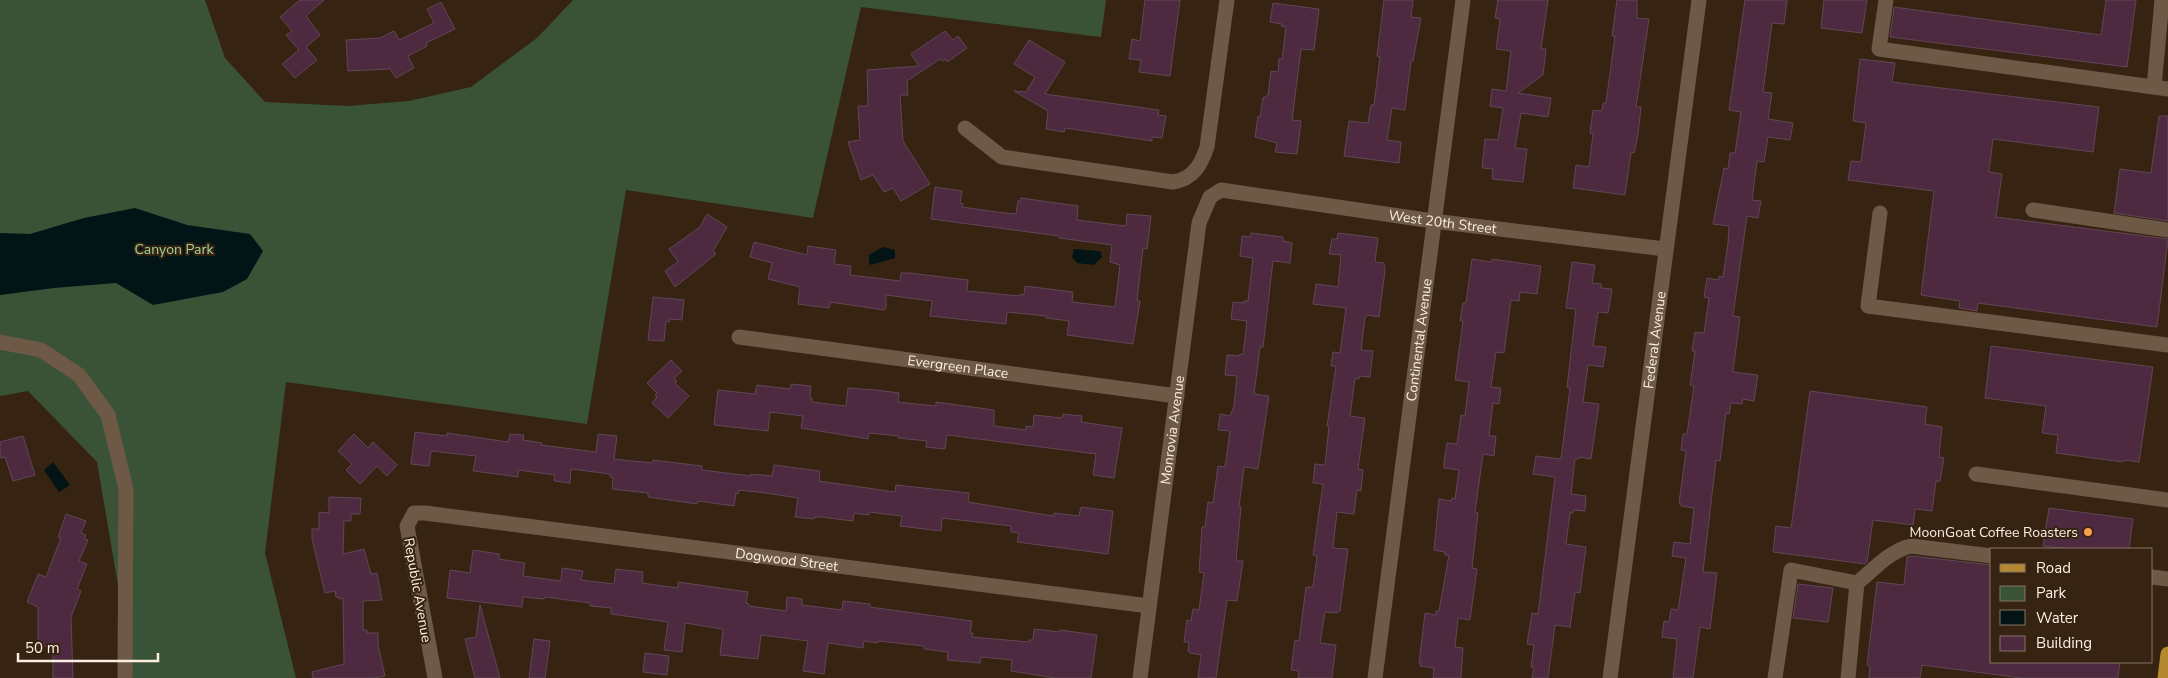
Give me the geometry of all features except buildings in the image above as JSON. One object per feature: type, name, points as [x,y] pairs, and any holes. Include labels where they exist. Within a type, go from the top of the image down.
[{"type":"main road","points":[[2165,678],[2168,655]]},
{"type":"street","points":[[965,128],[1002,157],[1173,182],[1183,180],[1195,171],[1202,162],[1208,147],[1227,0]]},
{"type":"street","name":"Continental Avenue","points":[[1374,678],[1463,0]]},
{"type":"street","name":"Federal Avenue","points":[[1610,678],[1699,0]]},
{"type":"street","points":[[1886,0],[1880,49],[2161,88],[2162,0]]},
{"type":"street","name":"West 20th Street","points":[[1221,190],[1433,221],[1665,249]]},
{"type":"street","name":"Monrovia Avenue","points":[[1140,678],[1199,223],[1210,197],[1221,190]]},
{"type":"street","points":[[2033,210],[2168,230]]},
{"type":"street","points":[[1880,213],[1868,306],[2168,345]]},
{"type":"street","name":"Evergreen Place","points":[[739,337],[1177,396]]},
{"type":"street","points":[[0,342],[41,350],[79,375],[108,415],[126,489],[125,678]]},
{"type":"street","points":[[1976,474],[2168,500]]},
{"type":"street","name":"Dogwood Street","points":[[425,512],[1149,606]]},
{"type":"street","name":"Republic Avenue","points":[[425,512],[414,513],[407,526],[435,678]]},
{"type":"street","points":[[1848,678],[1858,583],[1903,547],[1911,546],[1990,556]]},
{"type":"street","points":[[1775,678],[1791,570],[1858,583]]},
{"type":"street","points":[[2153,577],[2168,579]]},
{"type":"green space","name":"Canyon Park","points":[[0,0],[205,0],[225,58],[265,102],[348,106],[409,101],[471,87],[537,38],[573,0],[1106,0],[1101,37],[861,7],[813,218],[626,190],[587,424],[286,382],[265,553],[296,678],[130,678],[129,650],[97,462],[28,391],[0,396]]},
{"type":"water","points":[[135,208],[187,225],[250,234],[263,251],[247,279],[223,292],[153,305],[116,283],[0,295],[0,233],[30,234],[84,218]]},
{"type":"water","points":[[883,247],[895,250],[895,258],[871,265],[869,263],[869,255]]},
{"type":"water","points":[[1074,249],[1101,252],[1102,257],[1094,265],[1077,263],[1072,257]]},
{"type":"water","points":[[53,462],[70,485],[59,492],[44,470]]},
{"type":"place","name":"MoonGoat Coffee Roasters","points":[[2088,532]]}]
